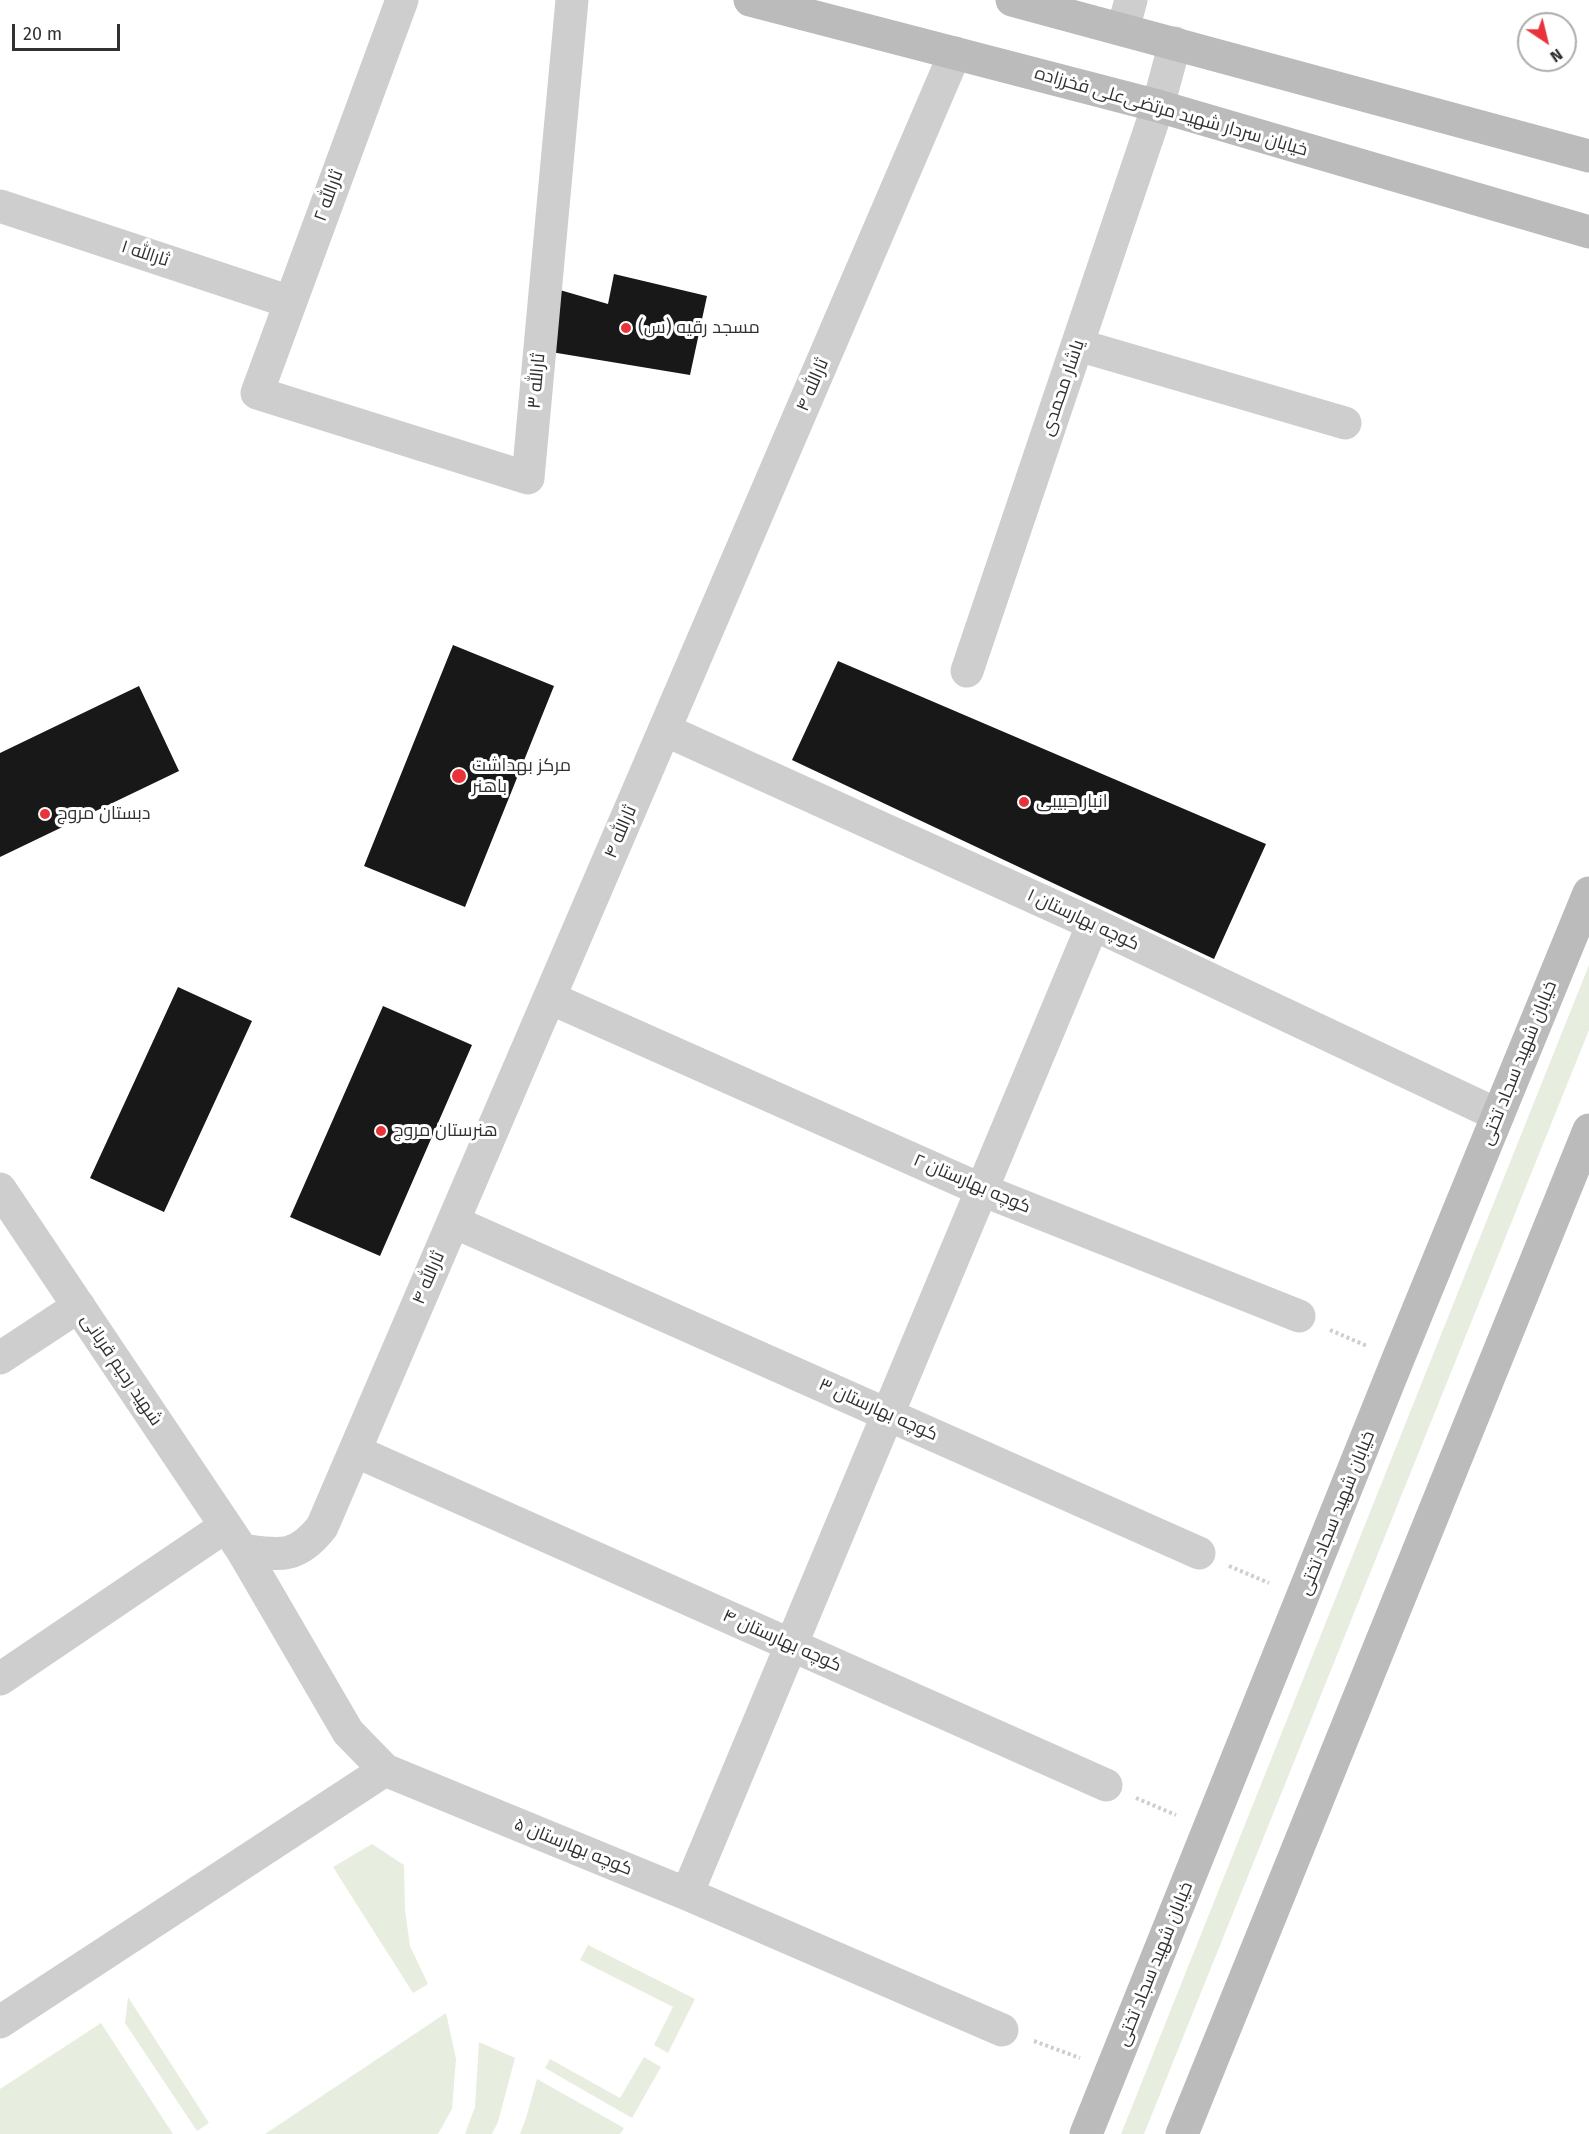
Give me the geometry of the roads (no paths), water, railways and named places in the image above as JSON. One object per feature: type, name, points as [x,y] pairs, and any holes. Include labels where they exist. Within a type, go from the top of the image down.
[{"type":"main road","name":"خیابان سردار شهید مرتضی‌علی فخرزاده","points":[[750,0],[1158,106],[1589,232]]},
{"type":"main road","points":[[1012,0],[1127,15],[1175,43],[1589,156]]},
{"type":"main road","name":"خیابان شهید سجاد تختی","points":[[1086,2134],[1398,1359],[1589,893]]},
{"type":"main road","points":[[1182,2134],[1589,1130]]},
{"type":"street","name":"ثارالله ۲","points":[[257,393],[402,0]]},
{"type":"street","name":"ثارالله ۳","points":[[257,393],[528,478],[572,0]]},
{"type":"street","name":"یاشار محمدی","points":[[967,670],[1158,106],[1175,43]]},
{"type":"street","name":"ثارالله ۴","points":[[234,1538],[277,1555],[294,1551],[310,1542],[322,1527],[955,53]]},
{"type":"street","name":"ثارالله ۱","points":[[0,206],[290,303]]},
{"type":"street","points":[[1078,345],[1346,423]]},
{"type":"street","name":"کوچه بهارستان ۱","points":[[665,730],[1093,924],[1498,1115]]},
{"type":"street","points":[[687,1894],[1093,924]]},
{"type":"street","name":"کوچه بهارستان ۲","points":[[550,998],[982,1190],[1299,1316]]},
{"type":"street","name":"شهید رحیم قربانی","points":[[0,1189],[234,1538]]},
{"type":"street","name":"کوچه بهارستان ۳","points":[[454,1222],[1199,1553]]},
{"type":"street","points":[[0,1358],[79,1306]]},
{"type":"street","name":"کوچه بهارستان ۴","points":[[355,1451],[1106,1785]]},
{"type":"street","points":[[0,1679],[234,1538]]},
{"type":"street","name":"کوچه بهارستان ۵","points":[[234,1538],[348,1732],[385,1770],[687,1894],[1002,2030]]},
{"type":"street","points":[[0,2022],[385,1770]]},
{"type":"place","name":"مسجد رقیه (س)","points":[[626,328]]},
{"type":"place","name":"مرکز بهداشت باهنر","points":[[459,776]]},
{"type":"place","name":"انبار حبیبی","points":[[1024,802]]},
{"type":"place","name":"دبستان مروج","points":[[45,814]]},
{"type":"place","name":"هنرستان مروج","points":[[381,1131]]}]
